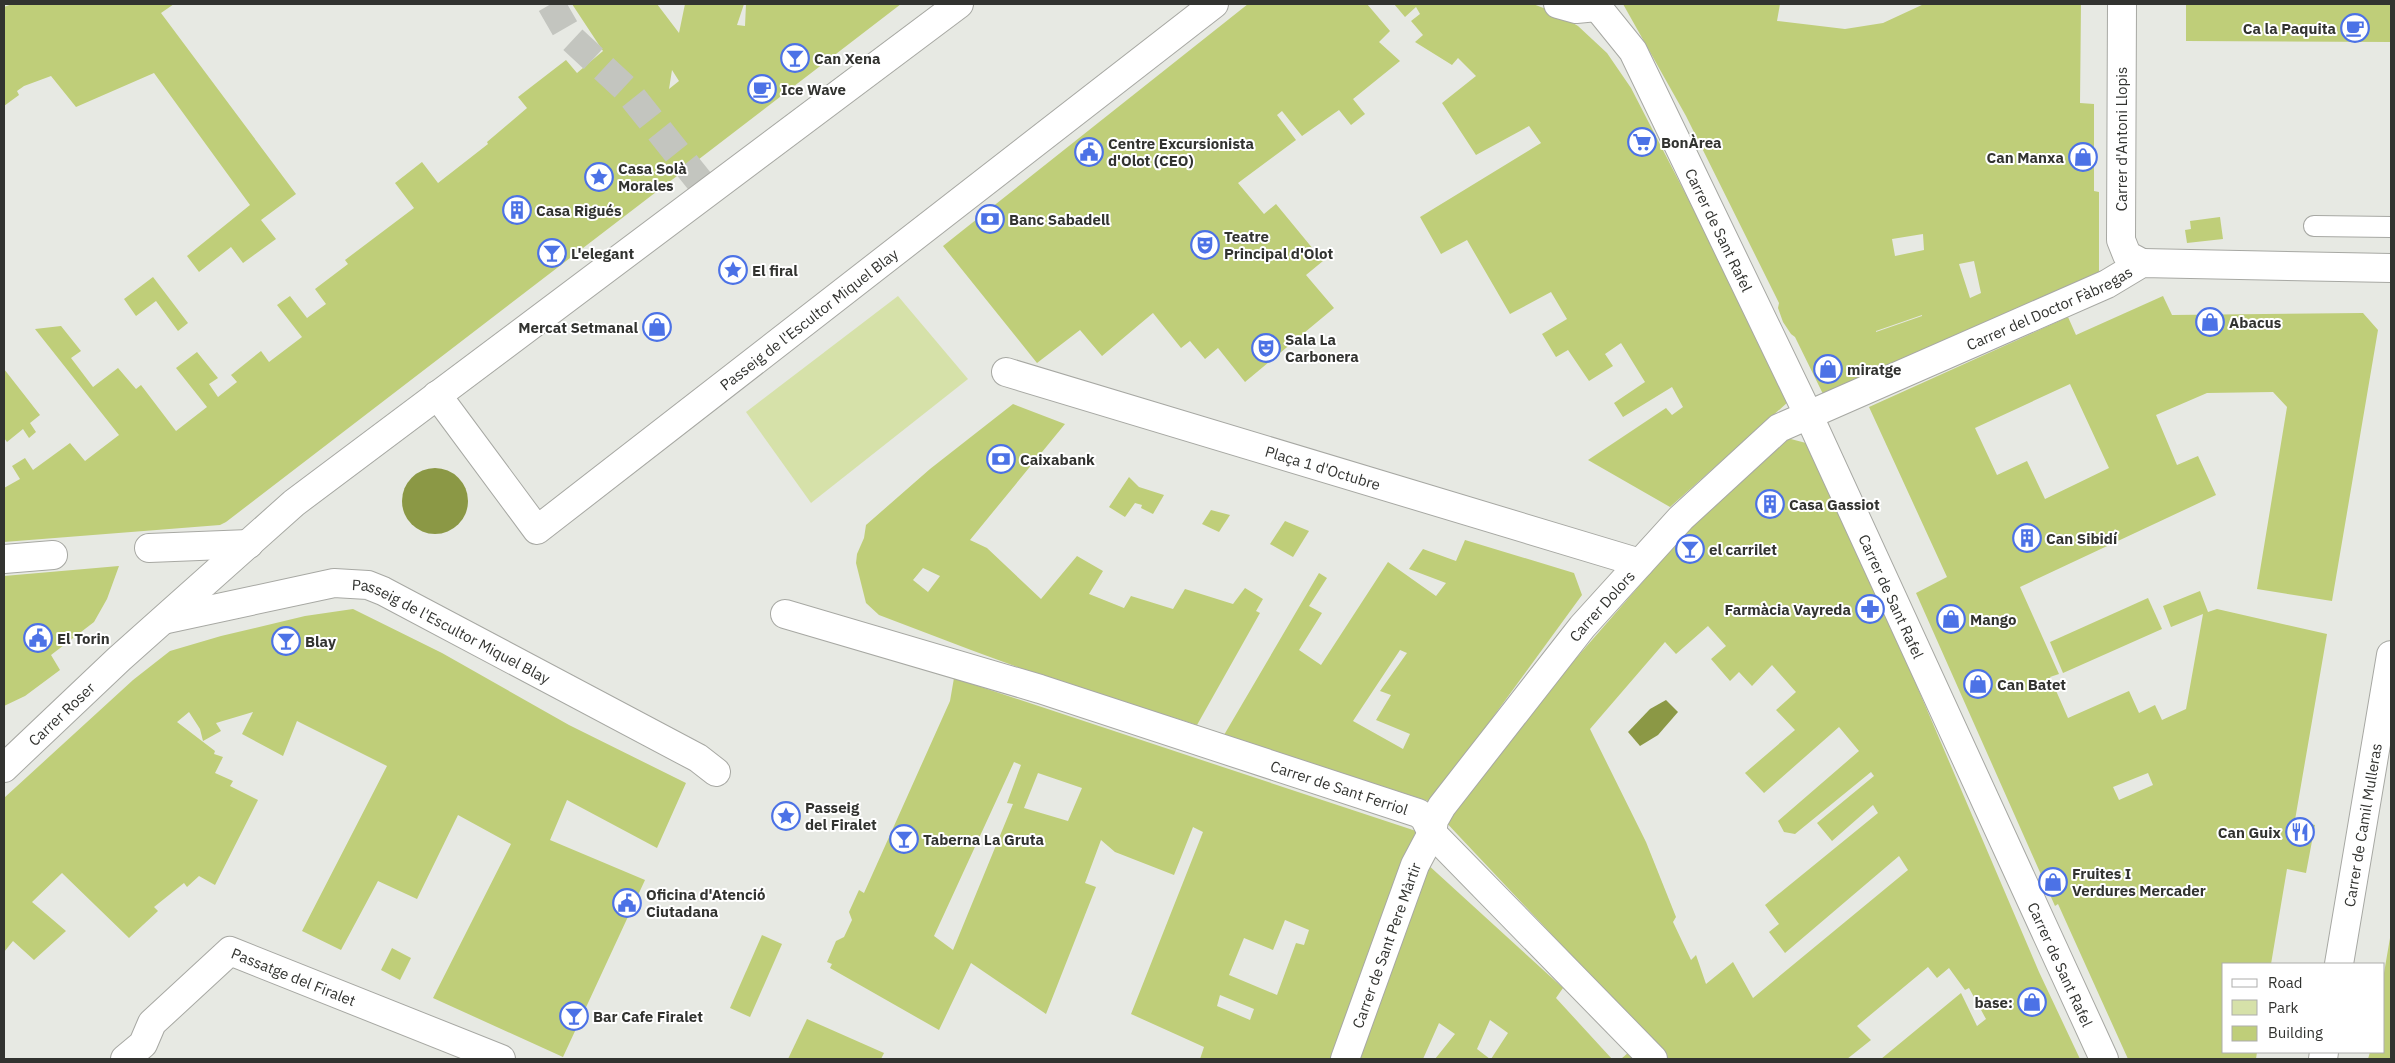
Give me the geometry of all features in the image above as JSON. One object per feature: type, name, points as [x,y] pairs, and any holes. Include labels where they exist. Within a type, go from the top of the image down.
[{"type":"street","name":"Passeig de l'Escultor Miquel Blay","points":[[119,659],[294,503],[959,4]]},
{"type":"street","name":"Passeig de l'Escultor Miquel Blay","points":[[437,395],[537,530],[1214,4]]},
{"type":"street","points":[[1558,4],[1576,9],[1596,5]]},
{"type":"street","name":"Carrer d'Antoni Llopis","points":[[2122,4],[2121,240],[2127,255],[2142,263]]},
{"type":"street","name":"Carrer de Sant Rafel","points":[[1596,5],[1633,51],[1808,414],[2104,1059]]},
{"type":"street","name":"Carrer del Doctor Fàbregas","points":[[1808,414],[2107,284],[2142,263],[2391,268]]},
{"type":"street","name":"Plaça 1 d'Octubre","points":[[1006,372],[1640,562]]},
{"type":"street","name":"Carrer Dolors","points":[[1432,833],[1434,820],[1452,790],[1582,627],[1640,562],[1681,518],[1779,428],[1808,414]]},
{"type":"street","points":[[149,548],[249,544]]},
{"type":"street","points":[[4,560],[53,555]]},
{"type":"street","name":"Passeig de l'Escultor Miquel Blay","points":[[166,619],[313,586],[351,582],[368,585],[383,590],[698,758],[716,772]]},
{"type":"street","name":"Carrer de Sant Ferriol","points":[[785,614],[1040,689],[1418,813],[1424,817],[1432,833],[1653,1059]]},
{"type":"street","name":"Carrer de Camil Mulleras","points":[[2339,963],[2391,655]]},
{"type":"street","name":"Carrer Roser","points":[[4,768],[119,659]]},
{"type":"street","name":"Carrer de Sant Pere Màrtir","points":[[1345,1059],[1415,865],[1432,833]]},
{"type":"street","name":"Passatge del Firalet","points":[[124,1059],[143,1044],[152,1023],[230,951],[501,1059]]},
{"type":"lane","points":[[2314,226],[2391,227]]},
{"type":"green space","points":[[898,296],[968,379],[811,503],[746,412]]},
{"type":"shaded area","points":[[435,468],[447,471],[458,478],[465,489],[468,501],[465,513],[458,524],[447,531],[435,534],[423,531],[412,524],[405,513],[402,501],[405,489],[412,478],[423,471]]},
{"type":"shaded area","points":[[1666,700],[1678,712],[1658,735],[1640,746],[1628,732],[1650,709]]},
{"type":"building","points":[[12,4],[174,4],[161,13],[296,194],[261,220],[276,239],[243,263],[231,247],[199,272],[187,256],[250,205],[154,73],[76,107],[51,76],[24,86],[17,91],[19,95],[4,106],[4,7]]},
{"type":"building","points":[[572,4],[657,4],[679,33],[685,4],[744,4],[737,25],[745,26],[746,4],[901,4],[226,522],[220,525],[4,542],[4,488],[20,479],[12,466],[25,458],[33,470],[70,443],[85,461],[119,435],[35,329],[61,326],[81,351],[71,358],[93,387],[118,368],[136,389],[141,385],[176,431],[207,407],[176,368],[197,352],[218,378],[209,384],[218,397],[237,382],[231,375],[261,351],[269,362],[302,337],[277,305],[290,296],[307,318],[326,304],[315,289],[348,264],[345,260],[414,208],[395,183],[422,162],[438,183],[488,144],[487,142],[527,108],[518,97],[566,60],[577,73],[603,51]],"holes":[[[672,70],[679,81],[669,89]]]},
{"type":"building","points":[[1248,4],[1367,4],[1390,31],[1379,42],[1400,61],[1353,99],[1365,114],[1351,125],[1339,110],[1302,136],[1282,111],[1277,115],[1296,140],[1238,183],[1264,214],[1276,204],[1323,261],[1306,275],[1334,308],[1245,382],[1218,348],[1205,359],[1190,341],[1181,348],[1153,313],[1102,356],[1080,330],[1037,363],[943,246]]},
{"type":"building","points":[[1394,4],[1533,4],[1554,12],[1578,26],[1607,53],[1631,88],[1717,255],[1788,402],[1670,507],[1588,460],[1666,408],[1672,415],[1683,407],[1672,387],[1623,417],[1614,403],[1645,382],[1621,343],[1605,354],[1613,366],[1589,381],[1568,350],[1556,357],[1542,334],[1567,319],[1551,292],[1510,314],[1467,240],[1441,254],[1420,217],[1541,143],[1529,126],[1476,155],[1442,103],[1476,76],[1458,58],[1452,65],[1415,42],[1423,35],[1411,21],[1420,14],[1416,7],[1405,17]]},
{"type":"building","points":[[1623,4],[1780,4],[1777,21],[1845,29],[1883,23],[1924,4],[2081,4],[2080,103],[2094,104],[2094,191],[2099,192],[2099,275],[1823,394],[1795,337],[1783,322],[1778,308],[1779,303],[1686,116]],"holes":[[[1923,234],[1924,250],[1895,256],[1892,239]],[[1974,261],[1981,293],[1970,298],[1959,264]],[[1922,315],[1876,332],[1876,331]]]},
{"type":"building","points":[[2186,4],[2391,4],[2391,42],[2186,41]]},
{"type":"building","points":[[2220,217],[2223,239],[2187,243],[2185,230],[2191,229],[2190,221]]},
{"type":"building","points":[[153,277],[188,323],[178,331],[156,301],[136,316],[124,299]]},
{"type":"building","points":[[2163,296],[2172,315],[2363,313],[2378,330],[2332,601],[2257,589],[2287,407],[2273,392],[2207,393],[2156,415],[2177,465],[2198,456],[2216,495],[2020,587],[2059,674],[2050,677],[2068,718],[2129,691],[2139,713],[2155,705],[2162,720],[2186,709],[2203,614],[2171,627],[2163,606],[2200,591],[2208,612],[2217,609],[2327,634],[2295,820],[2315,825],[2306,873],[2287,869],[2271,963],[2222,963],[2222,1053],[2257,1053],[2256,1059],[2128,1059],[2058,904],[2055,906],[1916,593],[1947,577],[1869,407],[2068,317],[2076,335]],"holes":[[[2070,384],[2109,468],[2045,499],[2027,461],[1997,475],[1975,428]],[[2148,773],[2153,785],[2119,800],[2113,787]]]},
{"type":"building","points":[[4,369],[40,415],[30,423],[36,432],[29,438],[23,429],[7,442],[4,438]]},
{"type":"building","points":[[1013,404],[1065,424],[970,540],[987,548],[1041,599],[1077,556],[1103,571],[1089,594],[1124,608],[1131,596],[1173,609],[1185,589],[1233,604],[1245,588],[1263,599],[1256,611],[1260,613],[1197,725],[1045,677],[971,650],[879,615],[866,603],[856,563],[866,525],[930,469]],"holes":[[[923,568],[940,576],[928,592],[913,580]]]},
{"type":"building","points":[[1787,438],[1806,443],[1910,670],[2039,972],[2080,1059],[1881,1059],[1961,993],[1977,1026],[1986,1019],[1969,988],[1965,990],[1949,968],[1937,978],[1928,967],[1857,1026],[1871,1040],[1847,1059],[1669,1059],[1442,818],[1531,710],[1704,514]],"holes":[[[1708,626],[1726,646],[1711,659],[1730,681],[1739,672],[1752,686],[1772,665],[1796,692],[1776,710],[1795,730],[1745,773],[1764,793],[1839,727],[1859,751],[1778,821],[1784,832],[1795,834],[1871,772],[1874,776],[1817,823],[1832,841],[1873,805],[1878,813],[1765,905],[1779,924],[1769,932],[1785,953],[1899,856],[1908,870],[1753,998],[1733,962],[1706,984],[1696,955],[1691,960],[1673,922],[1676,917],[1646,842],[1590,729],[1665,642],[1676,654]]]},
{"type":"building","points":[[1129,477],[1139,487],[1164,495],[1153,514],[1141,508],[1142,505],[1135,503],[1125,517],[1109,507]]},
{"type":"building","points":[[1211,510],[1230,515],[1219,532],[1202,524]]},
{"type":"building","points":[[1285,521],[1309,531],[1293,557],[1270,544]]},
{"type":"building","points":[[1465,540],[1574,573],[1582,595],[1431,802],[1224,735],[1319,573],[1327,578],[1309,606],[1322,613],[1299,650],[1321,665],[1388,562],[1436,596],[1446,583],[1409,569],[1423,549],[1456,561]],"holes":[[[1400,650],[1407,653],[1380,691],[1391,695],[1376,720],[1410,734],[1403,749],[1353,721]]]},
{"type":"building","name":"El Torin","points":[[119,566],[107,599],[94,622],[51,655],[60,670],[25,696],[4,706],[4,576]]},
{"type":"building","points":[[2148,598],[2162,629],[2063,673],[2050,642]]},
{"type":"building","points":[[353,609],[442,653],[569,725],[686,783],[657,848],[567,800],[550,840],[645,880],[563,1057],[433,998],[511,844],[458,815],[417,899],[378,881],[341,950],[302,931],[387,766],[297,721],[283,756],[242,734],[253,712],[216,723],[221,731],[203,741],[200,729],[189,712],[177,722],[215,751],[214,754],[223,757],[215,773],[233,781],[230,786],[258,800],[215,885],[199,876],[187,887],[184,883],[154,907],[158,911],[129,938],[62,873],[32,902],[66,931],[34,960],[13,941],[4,952],[4,798],[133,680],[170,651],[221,636],[305,616]]},
{"type":"building","points":[[954,678],[1416,831],[1357,983],[1334,1059],[1200,1059],[1204,1047],[1131,1014],[1203,832],[1193,827],[1174,875],[1115,852],[1101,840],[1085,883],[1096,887],[1046,1014],[971,963],[939,1030],[830,968],[832,964],[827,962],[836,941],[844,937],[852,920],[849,912],[859,890],[864,893],[950,701]],"holes":[[[1014,762],[1021,765],[1007,803],[1013,804],[953,950],[934,936]],[[1038,773],[1082,788],[1068,821],[1024,808]],[[1285,920],[1309,930],[1304,945],[1296,943],[1277,995],[1229,975],[1244,938],[1273,950]],[[1220,995],[1254,1009],[1250,1020],[1217,1006]]]},
{"type":"building","points":[[1426,863],[1563,988],[1556,998],[1612,1059],[1491,1059],[1508,1033],[1490,1020],[1477,1049],[1490,1059],[1435,1059],[1455,1034],[1439,1023],[1423,1059],[1357,1059]]},
{"type":"building","points":[[762,935],[782,944],[750,1017],[730,1008]]},
{"type":"building","points":[[2390,938],[2391,1059],[2368,1059],[2370,1053],[2385,1053],[2385,967]]},
{"type":"building","points":[[392,948],[411,958],[400,980],[381,970]]},
{"type":"building","points":[[807,1019],[884,1053],[881,1059],[788,1059]]},
{"type":"building","points":[[1629,1052],[1635,1059],[1621,1059]]},
{"type":"tunnel","points":[[551,4],[570,37],[626,89],[709,193]]},
{"type":"place","name":"Ca la Paquita","points":[[2355,28]]},
{"type":"place","name":"Can Xena","points":[[795,58]]},
{"type":"place","name":"Ice Wave","points":[[762,89]]},
{"type":"place","name":"BonÀrea","points":[[1642,142]]},
{"type":"place","name":"Centre Excursionista d'Olot (CEO)","points":[[1089,152]]},
{"type":"place","name":"Can Manxa","points":[[2083,157]]},
{"type":"place","name":"Casa Solà Morales","points":[[599,177]]},
{"type":"place","name":"Casa Rigués","points":[[517,210]]},
{"type":"place","name":"Banc Sabadell","points":[[990,219]]},
{"type":"place","name":"Teatre Principal d'Olot","points":[[1205,245]]},
{"type":"place","name":"L'elegant","points":[[552,253]]},
{"type":"place","name":"El firal","points":[[733,270]]},
{"type":"place","name":"Abacus","points":[[2210,322]]},
{"type":"place","name":"Mercat Setmanal","points":[[657,327]]},
{"type":"place","name":"Sala La Carbonera","points":[[1266,348]]},
{"type":"place","name":"miratge","points":[[1828,369]]},
{"type":"place","name":"Caixabank","points":[[1001,459]]},
{"type":"place","name":"Casa Gassiot","points":[[1770,504]]},
{"type":"place","name":"Can Sibidí","points":[[2027,538]]},
{"type":"place","name":"el carrilet","points":[[1690,549]]},
{"type":"place","name":"Farmàcia Vayreda","points":[[1870,609]]},
{"type":"place","name":"Mango","points":[[1951,619]]},
{"type":"place","name":"El Torin","points":[[38,638]]},
{"type":"place","name":"Blay","points":[[286,641]]},
{"type":"place","name":"Can Batet","points":[[1978,684]]},
{"type":"place","name":"Passeig del Firalet","points":[[786,816]]},
{"type":"place","name":"Can Guix","points":[[2300,832]]},
{"type":"place","name":"Taberna La Gruta","points":[[904,839]]},
{"type":"place","name":"Fruites I Verdures Mercader","points":[[2053,882]]},
{"type":"place","name":"Oficina d'Atenció Ciutadana","points":[[627,903]]},
{"type":"place","name":"base:","points":[[2032,1002]]},
{"type":"place","name":"Bar Cafe Firalet","points":[[574,1016]]}]
